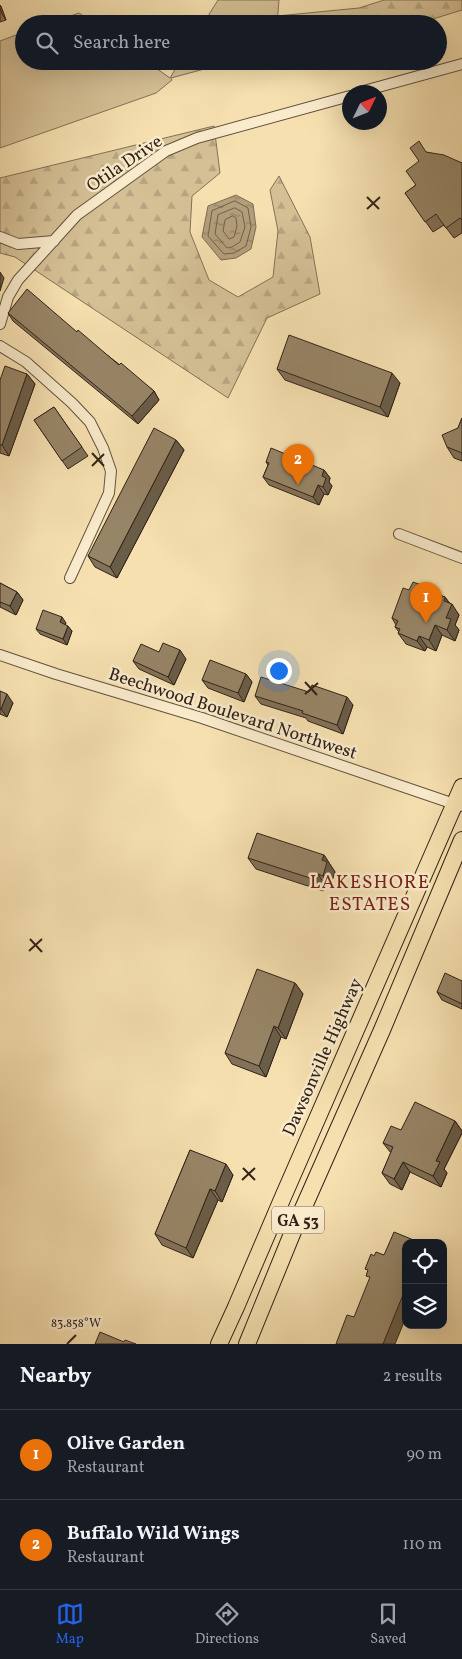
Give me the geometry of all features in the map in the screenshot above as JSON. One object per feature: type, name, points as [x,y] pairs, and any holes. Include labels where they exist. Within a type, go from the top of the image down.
[{"type":"main road","name":"Dawsonville Highway","points":[[219,1344],[360,1021],[459,805],[462,787]]},
{"type":"main road","name":"GA 53","points":[[247,1344],[298,1219],[382,1030],[462,840]]},
{"type":"main road","points":[[360,1021],[382,1030]]},
{"type":"street","points":[[447,68],[462,64]]},
{"type":"street","points":[[386,85],[440,70]]},
{"type":"street","name":"Otila Drive","points":[[0,324],[8,297],[18,280],[77,215],[166,151],[197,138],[342,98]]},
{"type":"street","points":[[0,237],[18,244],[54,241]]},
{"type":"street","points":[[0,346],[26,362],[72,402],[90,422],[112,471],[109,493],[70,578]]},
{"type":"street","points":[[399,534],[462,558]]},
{"type":"street","name":"Beechwood Boulevard Northwest","points":[[0,654],[56,674],[202,718],[459,805]]},
{"type":"green space","points":[[218,0],[279,0],[278,15],[209,15]]},
{"type":"green space","points":[[384,0],[462,0],[462,10],[446,15],[287,15],[359,8]]},
{"type":"green space","points":[[15,35],[15,70],[159,70],[170,78],[175,70],[201,70],[171,78],[172,80],[156,93],[0,148],[0,41]]},
{"type":"green space","points":[[214,126],[220,173],[192,196],[190,232],[209,280],[238,297],[273,277],[278,231],[270,190],[279,176],[310,237],[320,294],[267,318],[228,398],[15,257],[0,253],[0,178]]},
{"type":"water","points":[[236,195],[253,204],[256,227],[251,249],[236,258],[221,260],[202,237],[208,206]]},
{"type":"building","points":[[419,141],[426,152],[444,155],[462,163],[462,220],[460,218],[446,228],[436,214],[425,222],[405,193],[416,185],[406,171],[419,161],[410,148]]},
{"type":"building","points":[[27,289],[77,332],[78,330],[119,365],[121,363],[154,391],[132,416],[8,313]]},
{"type":"building","points":[[289,335],[392,373],[380,407],[277,369]]},
{"type":"building","points":[[5,366],[27,374],[2,445],[0,445],[0,380]]},
{"type":"building","points":[[54,407],[82,447],[62,461],[34,420]]},
{"type":"building","points":[[462,418],[462,453],[447,447],[442,435],[458,428]]},
{"type":"building","points":[[154,428],[176,440],[110,567],[88,556]]},
{"type":"building","points":[[271,448],[324,470],[322,476],[326,478],[323,487],[318,485],[313,497],[263,477],[269,463],[266,462]]},
{"type":"building","points":[[413,582],[438,591],[437,594],[445,597],[444,601],[452,604],[446,618],[451,619],[447,630],[435,625],[429,640],[419,636],[417,641],[398,633],[400,629],[395,627],[398,621],[392,618],[403,588],[409,590]]},
{"type":"building","points":[[0,583],[17,592],[10,606],[0,602]]},
{"type":"building","points":[[43,610],[62,617],[60,622],[68,626],[63,639],[36,629]]},
{"type":"building","points":[[163,643],[180,650],[168,677],[133,661],[141,644],[159,652]]},
{"type":"building","points":[[210,660],[246,674],[238,693],[202,680]]},
{"type":"building","points":[[261,677],[309,692],[312,685],[347,697],[337,725],[302,713],[303,711],[255,696]]},
{"type":"building","points":[[0,691],[7,694],[1,709],[0,708]]},
{"type":"building","points":[[257,833],[324,855],[322,860],[327,862],[323,876],[318,874],[316,880],[248,858]]},
{"type":"building","points":[[257,969],[295,983],[278,1028],[274,1026],[259,1066],[225,1053]]},
{"type":"building","points":[[445,973],[462,981],[462,1004],[437,992]]},
{"type":"building","points":[[415,1102],[455,1121],[436,1161],[440,1162],[433,1176],[403,1162],[394,1179],[382,1173],[393,1147],[383,1143],[391,1126],[401,1130]]},
{"type":"building","points":[[190,1150],[226,1164],[215,1191],[210,1189],[186,1248],[155,1234]]},
{"type":"building","points":[[394,1232],[411,1239],[402,1239],[402,1297],[383,1344],[336,1344],[347,1315],[354,1317],[370,1277],[366,1276],[368,1270],[365,1269],[371,1254],[374,1256],[376,1252],[384,1255]]},
{"type":"building","points":[[100,1332],[124,1342],[125,1340],[136,1344],[95,1344]]},
{"type":"place","name":"Buffalo Wild Wings","points":[[298,485]]},
{"type":"place","name":"Olive Garden","points":[[426,623]]},
{"type":"district","name":"LAKESHORE ESTATES","points":[[370,892]]}]
